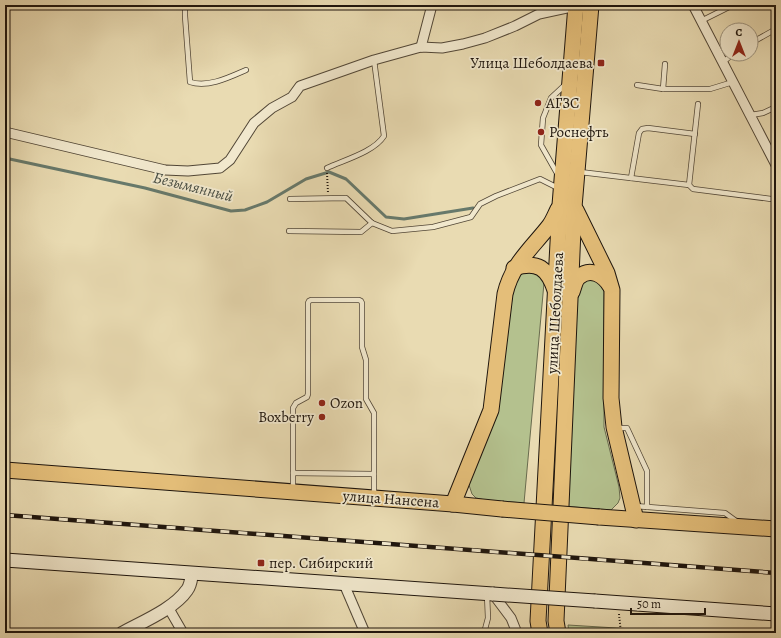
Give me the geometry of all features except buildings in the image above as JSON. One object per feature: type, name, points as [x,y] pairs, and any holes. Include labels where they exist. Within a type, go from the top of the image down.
[{"type":"main road","name":"улица Шеболдаева","points":[[557,627],[567,206],[578,172],[591,5]]},
{"type":"main road","name":"улица Шеболдаева","points":[[567,206],[562,186],[576,6]]},
{"type":"main road","points":[[453,504],[491,410],[508,280],[514,268],[550,224],[567,206],[607,273],[612,290],[611,398],[614,428],[638,511]]},
{"type":"main road","points":[[514,268],[522,265],[533,265],[544,269],[564,294],[579,277],[585,273],[592,272],[600,274],[606,279],[612,290]]},
{"type":"main road","name":"улица Шеболдаева","points":[[539,627],[564,294]]},
{"type":"main road","name":"улица Нансена","points":[[5,470],[453,504],[599,517],[638,511],[744,527],[776,529]]},
{"type":"main road","points":[[5,560],[776,614]]},
{"type":"street","points":[[421,47],[432,5]]},
{"type":"street","points":[[693,5],[776,165]]},
{"type":"street","points":[[5,132],[166,170],[188,171],[220,168],[230,160],[254,123],[272,108],[292,97],[300,86],[374,60],[421,47],[442,48],[491,36],[539,14],[576,6]]},
{"type":"street","points":[[122,633],[168,607],[186,591],[191,582],[192,573]]},
{"type":"street","points":[[344,584],[365,633]]},
{"type":"street","points":[[490,594],[511,618],[517,633]]},
{"type":"street","points":[[168,607],[183,633]]},
{"type":"lane","points":[[185,5],[190,82],[196,84],[216,82],[246,70]]},
{"type":"lane","points":[[701,21],[732,5]]},
{"type":"lane","points":[[759,39],[776,29]]},
{"type":"lane","points":[[327,168],[367,150],[381,142],[384,136],[374,60]]},
{"type":"lane","points":[[663,89],[665,64]]},
{"type":"lane","points":[[562,186],[541,146],[543,118],[551,98],[570,80]]},
{"type":"lane","points":[[637,86],[663,89],[710,89],[733,82]]},
{"type":"lane","points":[[689,185],[698,104]]},
{"type":"lane","points":[[751,115],[763,113],[776,107]]},
{"type":"lane","points":[[631,178],[636,143],[642,129],[648,128],[695,134]]},
{"type":"lane","points":[[578,172],[689,185],[693,189],[771,199]]},
{"type":"lane","points":[[290,199],[346,198],[372,223],[392,231],[433,227],[471,217],[480,204],[496,196],[540,179],[562,186]]},
{"type":"lane","points":[[289,231],[361,232],[372,223]]},
{"type":"lane","points":[[293,492],[293,408],[296,403],[307,397],[308,394],[309,300],[361,300],[362,350],[366,360],[366,399],[374,413],[374,498]]},
{"type":"lane","points":[[614,428],[627,428],[647,471],[638,511]]},
{"type":"lane","points":[[293,473],[374,474]]},
{"type":"lane","points":[[484,633],[488,618],[490,594]]},
{"type":"path","points":[[327,179],[329,198]]},
{"type":"path","points":[[618,602],[621,633]]},
{"type":"green space","points":[[530,271],[542,276],[544,283],[524,503],[485,500],[476,498],[472,494],[469,485],[473,468],[496,417],[514,284],[520,274]]},
{"type":"green space","points":[[588,277],[604,285],[604,427],[619,487],[620,498],[618,503],[611,510],[563,506],[578,286]]},
{"type":"green space","points":[[568,625],[697,633],[569,633]]},
{"type":"waterway","name":"Безымянный","points":[[5,158],[145,188],[231,211],[245,210],[267,202],[306,179],[329,172],[346,179],[386,217],[404,219],[473,208]]},
{"type":"railway","points":[[5,515],[776,573]]},
{"type":"place","name":"Улица Шеболдаева","points":[[601,63]]},
{"type":"place","name":"АГЗС","points":[[538,103]]},
{"type":"place","name":"Роснефть","points":[[541,132]]},
{"type":"place","name":"Ozon","points":[[322,403]]},
{"type":"place","name":"Boxberry","points":[[322,417]]},
{"type":"place","name":"пер. Сибирский","points":[[261,563]]}]
